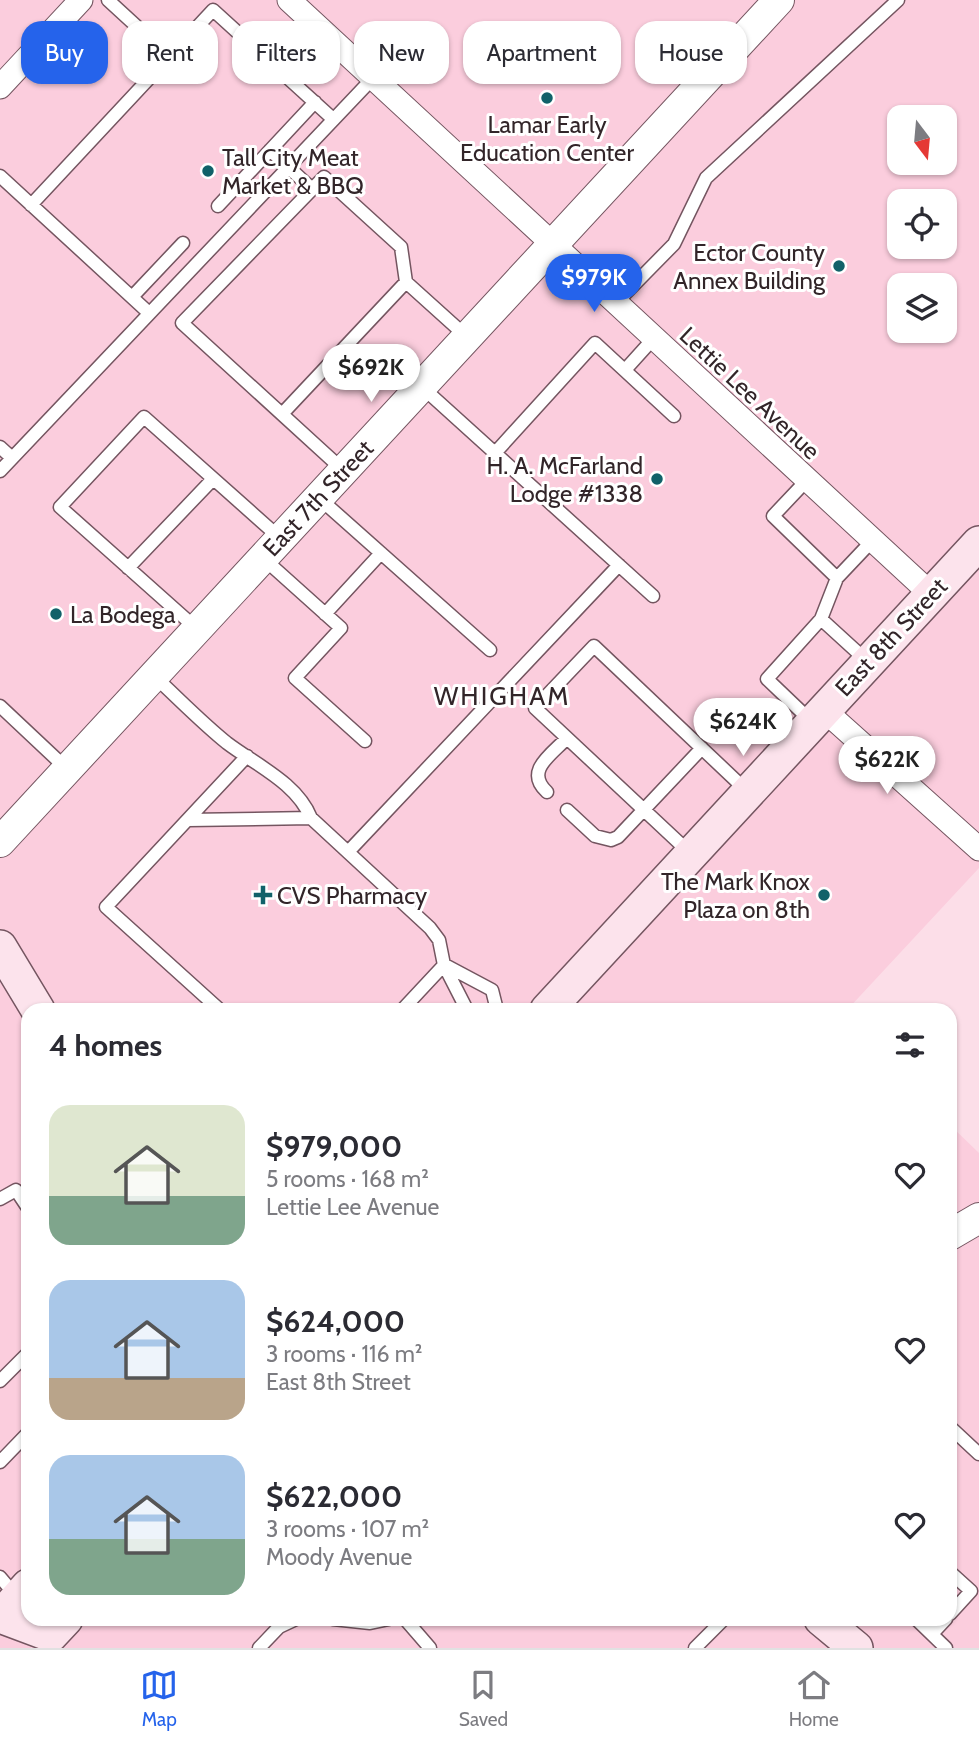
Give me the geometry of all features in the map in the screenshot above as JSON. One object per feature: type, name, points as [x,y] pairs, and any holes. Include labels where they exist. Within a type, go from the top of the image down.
[{"type":"main road","name":"East 8th Street","points":[[554,1003],[979,543]]},
{"type":"main road","points":[[0,947],[34,1003]]},
{"type":"main road","points":[[40,1626],[51,1635],[59,1626]]},
{"type":"street","points":[[0,87],[81,0]]},
{"type":"street","name":"Lettie Lee Avenue","points":[[289,0],[354,60]]},
{"type":"street","name":"East 7th Street","points":[[0,842],[779,0]]},
{"type":"street","name":"Lettie Lee Avenue","points":[[379,84],[931,594]]},
{"type":"street","points":[[818,716],[979,849]]},
{"type":"street","points":[[957,1231],[979,1218]]},
{"type":"lane","points":[[108,0],[131,21]]},
{"type":"lane","points":[[615,304],[674,244],[706,178],[898,0]]},
{"type":"lane","points":[[204,21],[214,10],[333,119]]},
{"type":"lane","points":[[31,205],[145,84]]},
{"type":"lane","points":[[0,471],[367,84]]},
{"type":"lane","points":[[241,216],[221,202],[315,102]]},
{"type":"lane","points":[[270,150],[312,189]]},
{"type":"lane","points":[[0,176],[149,313]]},
{"type":"lane","points":[[344,470],[182,323],[324,177],[401,247],[406,282],[467,337]]},
{"type":"lane","points":[[132,297],[180,246],[195,264]]},
{"type":"lane","points":[[282,414],[406,282]]},
{"type":"lane","points":[[625,370],[653,339]]},
{"type":"lane","points":[[495,453],[595,343],[674,416]]},
{"type":"lane","points":[[421,387],[653,596]]},
{"type":"lane","points":[[197,629],[60,506],[144,417],[213,479],[325,614],[341,628],[295,678],[365,740]]},
{"type":"lane","points":[[0,447],[12,458]]},
{"type":"lane","points":[[128,568],[213,479]]},
{"type":"lane","points":[[807,481],[773,516],[837,578]]},
{"type":"lane","points":[[319,498],[490,650]]},
{"type":"lane","points":[[818,716],[766,679],[821,619],[837,578],[872,541]]},
{"type":"lane","points":[[325,614],[381,553]]},
{"type":"lane","points":[[348,852],[618,565]]},
{"type":"lane","points":[[821,619],[868,662]]},
{"type":"lane","points":[[692,854],[535,708],[594,646],[748,792]]},
{"type":"lane","points":[[154,676],[226,742],[272,774],[306,806],[312,818],[430,928],[439,940],[444,965],[463,1003]]},
{"type":"lane","points":[[0,706],[67,770]]},
{"type":"lane","points":[[548,792],[539,784],[536,776],[538,768],[567,738]]},
{"type":"lane","points":[[567,810],[595,836],[611,840],[618,837],[702,748]]},
{"type":"lane","points":[[210,1003],[106,907],[247,756]]},
{"type":"lane","points":[[188,820],[312,818]]},
{"type":"lane","points":[[409,1003],[444,965]]},
{"type":"lane","points":[[444,965],[492,990],[495,1003]]},
{"type":"lane","points":[[0,1199],[21,1187]]},
{"type":"lane","points":[[16,1190],[21,1198]]},
{"type":"lane","points":[[8,1379],[21,1362]]},
{"type":"lane","points":[[957,1434],[979,1454]]},
{"type":"lane","points":[[1,1458],[21,1439]]},
{"type":"lane","points":[[957,1578],[971,1591],[957,1606]]},
{"type":"lane","points":[[259,1648],[281,1626]]},
{"type":"lane","points":[[411,1626],[430,1648]]},
{"type":"lane","points":[[695,1648],[717,1626]]},
{"type":"lane","points":[[923,1626],[946,1648]]},
{"type":"lane","points":[[932,1634],[939,1626]]},
{"type":"shaded area","points":[[0,0],[979,0],[979,868],[854,1003],[21,1003],[21,1626],[957,1626],[957,1132],[979,1153],[979,1648],[0,1648]]},
{"type":"place","name":"Lamar Early Education Center","points":[[547,98]]},
{"type":"place","name":"Tall City Meat Market & BBQ","points":[[208,171]]},
{"type":"place","name":"Ector County Annex Building","points":[[839,266]]},
{"type":"place","name":"H. A. McFarland Lodge #1338","points":[[657,479]]},
{"type":"place","name":"La Bodega","points":[[56,614]]},
{"type":"place","name":"CVS Pharmacy","points":[[263,895]]},
{"type":"place","name":"The Mark Knox Plaza on 8th","points":[[824,895]]},
{"type":"district","name":"WHIGHAM","points":[[502,696]]}]
